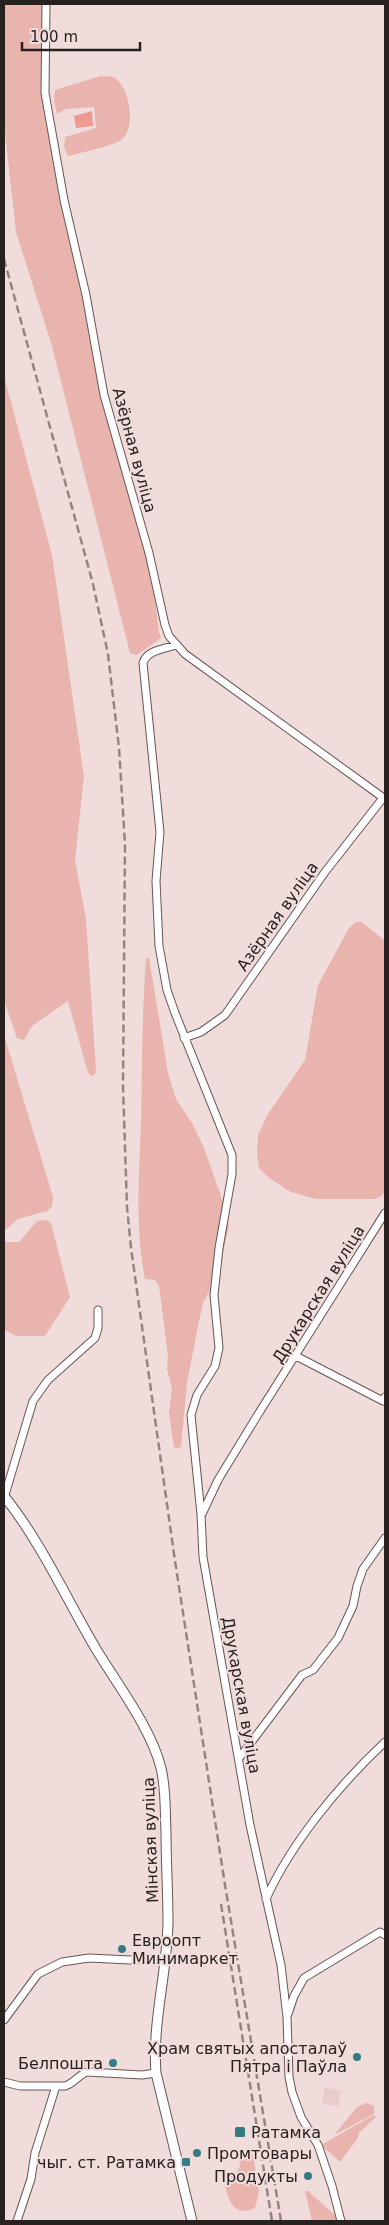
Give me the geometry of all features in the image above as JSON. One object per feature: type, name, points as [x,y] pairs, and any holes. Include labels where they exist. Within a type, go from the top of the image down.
[{"type":"street","name":"Азёрная вуліца","points":[[46,4],[45,93],[64,200],[86,295],[104,396],[149,553],[169,636],[184,654],[384,799],[325,872],[225,1015],[201,1032],[184,1038]]},
{"type":"street","points":[[176,645],[149,653],[145,656],[143,663],[160,832],[156,881],[159,946],[167,990],[184,1038],[232,1155],[232,1174],[214,1295],[219,1348],[215,1366],[197,1395],[191,1415],[202,1514]]},
{"type":"street","name":"Друкарская вуліца","points":[[341,2221],[332,2186],[318,2145],[301,2117],[292,2092],[281,1965],[250,1825],[240,1758],[203,1557],[202,1514],[218,1480],[385,1213]]},
{"type":"street","points":[[4,1497],[24,1437],[33,1401],[48,1380],[95,1338],[98,1328],[98,1310]]},
{"type":"street","points":[[296,1356],[383,1401],[385,1397]]},
{"type":"street","name":"Мінская вуліца","points":[[4,1497],[34,1540],[96,1649],[147,1733],[159,1759],[165,1794],[168,1924],[166,1958],[155,2033],[156,2073],[192,2221]]},
{"type":"street","points":[[240,1758],[302,1675],[313,1670],[338,1638],[353,1606],[356,1586],[363,1569],[385,1538]]},
{"type":"street","points":[[266,1899],[282,1866],[333,1798],[385,1742]]},
{"type":"street","points":[[287,2017],[294,1996],[304,1978],[384,1932]]},
{"type":"street","points":[[4,2020],[38,1974],[62,1962],[89,1958],[123,1960],[166,1958]]},
{"type":"street","points":[[4,2082],[20,2086],[56,2086],[71,2084],[80,2075],[87,2072],[142,2075],[156,2073]]},
{"type":"street","points":[[17,2221],[31,2180],[35,2153],[56,2086]]},
{"type":"shaded area","points":[[4,4],[46,4],[45,93],[104,395],[149,553],[161,638],[137,655],[130,653],[52,346],[16,232],[4,124]]},
{"type":"shaded area","points":[[101,76],[113,77],[124,89],[129,107],[129,127],[121,140],[111,145],[68,156],[64,147],[65,137],[96,128],[94,107],[66,109],[57,114],[54,102],[55,90]]},
{"type":"shaded area","points":[[92,111],[93,126],[76,128],[74,116]]},
{"type":"shaded area","points":[[4,376],[52,555],[84,776],[75,860],[86,919],[96,1070],[95,1074],[91,1076],[88,1073],[68,1001],[32,1026],[24,1040],[17,1038],[4,1000]]},
{"type":"shaded area","points":[[356,922],[362,922],[385,941],[385,1191],[382,1196],[375,1199],[316,1199],[291,1192],[269,1178],[259,1168],[257,1154],[258,1135],[268,1114],[305,1060],[318,985],[349,928]]},
{"type":"shaded area","points":[[146,958],[149,958],[168,1073],[176,1099],[192,1123],[204,1148],[220,1193],[229,1226],[219,1272],[203,1303],[187,1383],[181,1446],[178,1449],[174,1447],[169,1413],[172,1389],[167,1369],[168,1356],[159,1286],[155,1280],[145,1279],[140,1240],[139,1181]]},
{"type":"shaded area","points":[[4,1035],[53,1197],[52,1207],[47,1211],[18,1219],[4,1231]]},
{"type":"shaded area","points":[[46,1220],[51,1223],[70,1297],[45,1336],[16,1336],[4,1330],[4,1242],[19,1242],[37,1221]]},
{"type":"shaded area","points":[[325,2087],[341,2091],[338,2107],[322,2103]]},
{"type":"shaded area","points":[[366,2103],[374,2106],[374,2114],[334,2135],[357,2107]]},
{"type":"shaded area","points":[[374,2115],[376,2117],[359,2133],[358,2138],[340,2162],[321,2145]]},
{"type":"shaded area","points":[[253,2155],[259,2192],[255,2208],[240,2211],[235,2208],[228,2197],[224,2176],[235,2174],[240,2167],[239,2158]]},
{"type":"shaded area","points":[[305,2191],[308,2191],[336,2216],[337,2221],[312,2221]]},
{"type":"railway","points":[[4,259],[93,584],[108,654],[119,748],[125,844],[123,1087],[127,1207],[131,1248],[175,1561],[225,1885],[281,2221]]},
{"type":"railway","points":[[221,1904],[272,2221]]},
{"type":"place","name":"Евроопт Минимаркет","points":[[122,1949]]},
{"type":"place","name":"Храм святых апосталаў Пятра і Паўла","points":[[357,2057]]},
{"type":"place","name":"Белпошта","points":[[113,2063]]},
{"type":"place","name":"Ратамка","points":[[240,2132]]},
{"type":"place","name":"Промтовары","points":[[197,2153]]},
{"type":"place","name":"чыг. ст. Ратамка","points":[[186,2162]]},
{"type":"place","name":"Продукты","points":[[308,2176]]}]
